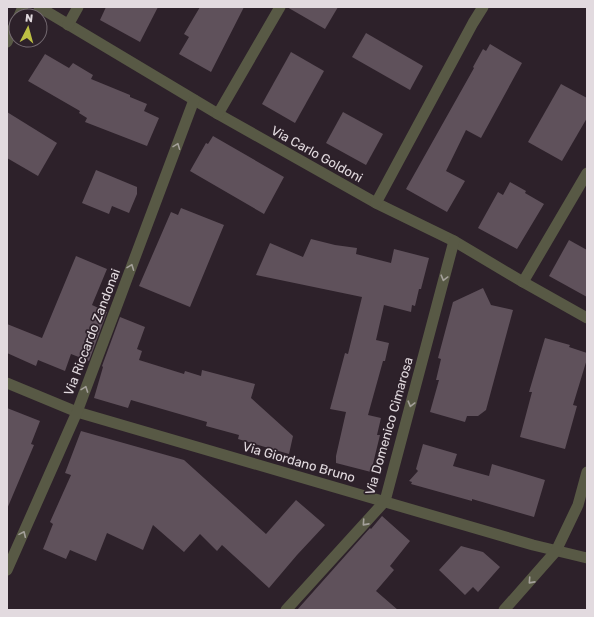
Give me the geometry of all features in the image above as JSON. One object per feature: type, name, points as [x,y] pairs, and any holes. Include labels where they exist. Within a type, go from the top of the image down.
[{"type":"street","name":"Via Carlo Goldoni","points":[[38,7],[218,114],[376,203],[454,241],[587,318]]},
{"type":"street","points":[[68,26],[78,7]]},
{"type":"street","points":[[218,114],[280,7]]},
{"type":"street","points":[[376,203],[483,7]]},
{"type":"street","name":"Via Riccardo Zandonai","points":[[7,570],[77,412],[194,100]]},
{"type":"street","points":[[523,282],[587,173]]},
{"type":"street","name":"Via Domenico Cimarosa","points":[[286,610],[385,501],[454,241]]},
{"type":"street","name":"Via Giordano Bruno","points":[[7,383],[77,412],[556,552],[587,558]]},
{"type":"street","points":[[504,610],[556,552],[578,505],[587,472]]},
{"type":"building","points":[[106,7],[158,7],[140,42],[100,20]]},
{"type":"building","points":[[200,7],[244,7],[211,72],[179,54],[189,37],[184,34]]},
{"type":"building","points":[[287,7],[338,7],[325,29]]},
{"type":"building","points":[[366,33],[423,66],[410,90],[352,57]]},
{"type":"building","points":[[490,44],[522,63],[481,138],[466,130],[446,171],[465,181],[447,212],[406,189],[474,68],[473,67],[483,49],[486,51]]},
{"type":"building","points":[[291,52],[324,71],[295,123],[262,104]]},
{"type":"building","points":[[45,54],[69,68],[73,63],[93,75],[91,79],[130,95],[130,97],[147,104],[144,111],[159,118],[147,146],[85,122],[87,118],[79,113],[80,111],[28,81]]},
{"type":"building","points":[[561,84],[587,98],[587,118],[562,161],[528,142]]},
{"type":"building","points":[[7,112],[57,143],[38,176],[7,158]]},
{"type":"building","points":[[343,112],[383,134],[366,165],[326,143]]},
{"type":"building","points":[[213,136],[284,177],[264,214],[190,171],[206,143],[208,144]]},
{"type":"building","points":[[96,170],[137,187],[137,194],[129,213],[112,206],[109,214],[82,203]]},
{"type":"building","points":[[510,182],[544,204],[517,249],[478,228],[498,192],[503,195]]},
{"type":"building","points":[[181,208],[224,225],[190,307],[139,286],[171,212],[178,215]]},
{"type":"building","points":[[311,239],[335,245],[357,248],[356,254],[391,263],[394,249],[429,258],[421,289],[419,289],[415,306],[412,305],[411,312],[384,305],[376,340],[389,343],[368,415],[381,418],[377,435],[380,435],[371,472],[336,463],[336,456],[346,412],[330,409],[345,353],[348,354],[362,297],[256,275],[270,243],[303,257]]},
{"type":"building","points":[[569,240],[587,250],[587,297],[549,276]]},
{"type":"building","points":[[76,256],[107,269],[92,305],[107,312],[89,361],[71,354],[65,371],[38,360],[36,366],[7,353],[7,324],[42,338]]},
{"type":"building","points":[[483,288],[491,305],[513,310],[486,410],[478,416],[467,416],[465,422],[430,412],[439,380],[436,380],[441,359],[438,358],[453,302]]},
{"type":"building","points":[[120,317],[145,327],[137,349],[142,351],[139,360],[184,374],[185,371],[201,376],[202,370],[255,384],[251,398],[293,436],[289,454],[238,439],[239,435],[206,426],[207,422],[131,400],[128,408],[94,398],[103,367],[102,366]]},
{"type":"building","points":[[545,338],[570,345],[569,347],[587,353],[587,359],[573,405],[577,406],[565,449],[520,437],[532,392],[529,392]]},
{"type":"building","points":[[7,408],[40,421],[31,444],[34,445],[7,509]]},
{"type":"building","points":[[81,431],[184,460],[266,534],[296,500],[325,525],[269,588],[222,545],[217,551],[200,534],[184,552],[153,525],[143,550],[107,533],[96,561],[70,550],[66,559],[43,549],[53,524],[50,522],[71,475],[65,473]]},
{"type":"building","points":[[423,444],[457,454],[453,466],[489,476],[492,464],[545,480],[534,517],[472,499],[472,501],[411,484],[412,482],[409,481],[418,471],[416,469]]},
{"type":"building","points":[[382,516],[410,541],[390,566],[394,570],[376,591],[398,610],[297,610],[370,528],[371,529]]},
{"type":"building","points":[[461,546],[483,552],[500,567],[478,592],[473,587],[465,595],[439,570]]}]
